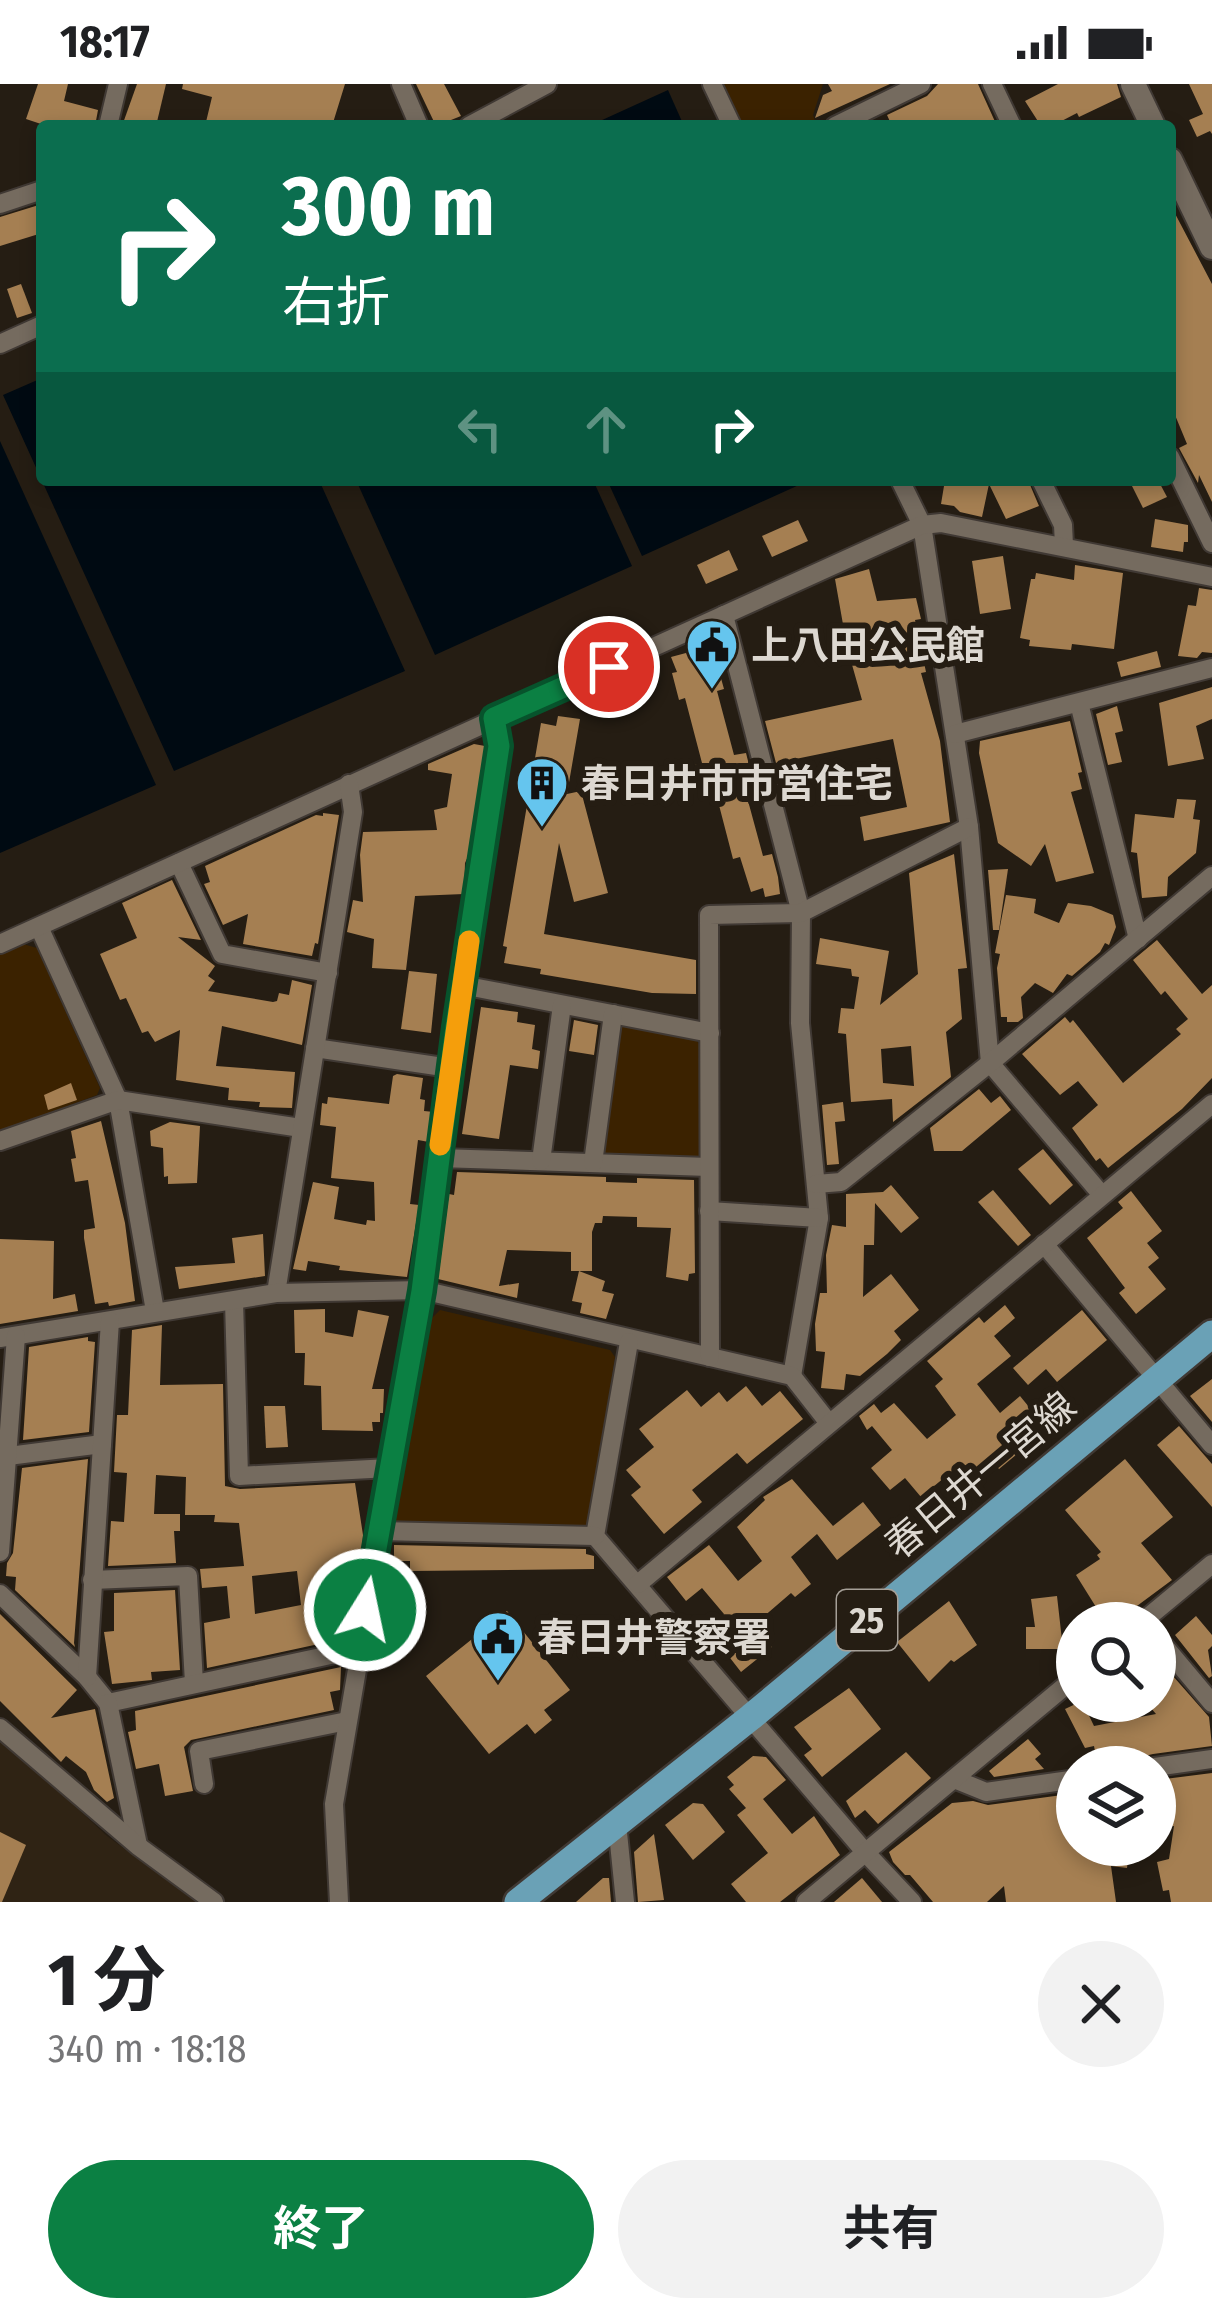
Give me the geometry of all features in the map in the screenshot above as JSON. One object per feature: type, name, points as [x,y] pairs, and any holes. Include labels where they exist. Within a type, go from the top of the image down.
[{"type":"main road","name":"春日井一宮線","points":[[518,1902],[751,1717],[1212,1334]]},
{"type":"street","points":[[109,120],[118,84]]},
{"type":"street","points":[[401,84],[416,120]]},
{"type":"street","points":[[480,120],[547,84]]},
{"type":"street","points":[[712,84],[729,120]]},
{"type":"street","points":[[867,119],[921,84]]},
{"type":"street","points":[[992,84],[1009,120]]},
{"type":"street","points":[[1133,84],[1151,120]]},
{"type":"street","points":[[1176,172],[1212,247]]},
{"type":"street","points":[[0,204],[36,192]]},
{"type":"street","points":[[0,344],[36,328]]},
{"type":"street","points":[[1176,469],[1212,543]]},
{"type":"street","points":[[903,486],[922,525],[955,734],[969,827],[990,1063],[1101,1194]]},
{"type":"street","points":[[1044,486],[1063,525],[1064,545]]},
{"type":"street","points":[[0,944],[922,525],[941,523],[1064,545],[1212,578]]},
{"type":"street","points":[[724,615],[801,913],[800,1023],[819,1218],[792,1376]]},
{"type":"street","points":[[955,734],[1212,668]]},
{"type":"street","points":[[1079,703],[1138,938]]},
{"type":"street","points":[[339,1902],[334,1804],[422,1291],[499,746],[494,718]]},
{"type":"street","points":[[275,1293],[353,812],[349,784]]},
{"type":"street","points":[[710,1357],[710,915],[801,913],[969,827]]},
{"type":"street","points":[[179,862],[222,954],[328,973]]},
{"type":"street","points":[[816,1184],[841,1182],[1212,876]]},
{"type":"street","points":[[39,927],[118,1100],[155,1311]]},
{"type":"street","points":[[462,985],[710,1033]]},
{"type":"street","points":[[541,1161],[562,1005]]},
{"type":"street","points":[[593,1163],[613,1015]]},
{"type":"street","points":[[316,1048],[450,1068]]},
{"type":"street","points":[[0,1141],[118,1100],[301,1128]]},
{"type":"street","points":[[638,1584],[1212,1104]]},
{"type":"street","points":[[439,1158],[710,1167]]},
{"type":"street","points":[[710,1211],[819,1218]]},
{"type":"street","points":[[1044,1244],[1212,1445]]},
{"type":"street","points":[[0,1552],[8,1337],[155,1311],[275,1293],[422,1291],[792,1376],[828,1422]]},
{"type":"street","points":[[234,1300],[238,1476],[389,1468]]},
{"type":"street","points":[[87,1677],[110,1321]]},
{"type":"street","points":[[595,1536],[629,1342]]},
{"type":"street","points":[[3,1457],[102,1444]]},
{"type":"street","points":[[379,1531],[595,1536],[912,1902]]},
{"type":"street","points":[[1171,1602],[1212,1564]]},
{"type":"street","points":[[92,1580],[188,1576],[194,1683]]},
{"type":"street","points":[[0,1594],[108,1703],[138,1846]]},
{"type":"street","points":[[108,1703],[358,1649]]},
{"type":"street","points":[[1176,1660],[1212,1703]]},
{"type":"street","points":[[806,1902],[1056,1694]]},
{"type":"street","points":[[203,1784],[199,1751],[347,1720]]},
{"type":"street","points":[[0,1727],[138,1846],[214,1902]]},
{"type":"street","points":[[1176,1764],[1212,1759]]},
{"type":"street","points":[[954,1779],[986,1792],[1056,1782]]},
{"type":"street","points":[[617,1822],[625,1902]]},
{"type":"shaded area","points":[[724,84],[823,84],[815,120],[740,120]]},
{"type":"shaded area","points":[[668,90],[681,120],[602,120]]},
{"type":"shaded area","points":[[36,381],[36,468],[3,395]]},
{"type":"shaded area","points":[[0,441],[156,785],[0,853]]},
{"type":"shaded area","points":[[44,486],[322,486],[405,671],[174,771]]},
{"type":"shaded area","points":[[359,486],[596,486],[632,566],[435,655]]},
{"type":"shaded area","points":[[610,486],[797,486],[642,556]]},
{"type":"shaded area","points":[[23,944],[37,948],[100,1088],[97,1095],[0,1131],[0,954]]},
{"type":"shaded area","points":[[626,1023],[694,1037],[699,1044],[700,1156],[692,1161],[604,1155],[600,1149],[620,1026]]},
{"type":"shaded area","points":[[440,1310],[610,1350],[615,1357],[588,1524],[581,1529],[399,1525],[394,1518],[431,1319]]},
{"type":"shaded area","points":[[0,1741],[107,1836],[197,1902],[0,1902]]},
{"type":"building","points":[[38,84],[68,84],[64,101],[98,110],[96,120],[26,119]]},
{"type":"building","points":[[137,84],[166,84],[157,120],[124,120]]},
{"type":"building","points":[[183,84],[345,84],[334,120],[206,120],[212,97],[182,89]]},
{"type":"building","points":[[416,84],[444,84],[461,116],[433,120]]},
{"type":"building","points":[[828,84],[890,84],[815,118],[823,95],[832,91]]},
{"type":"building","points":[[938,84],[978,84],[994,120],[889,120],[887,115],[927,96]]},
{"type":"building","points":[[1058,84],[1117,84],[1121,97],[1064,120],[1037,120],[1025,101]]},
{"type":"building","points":[[1189,84],[1212,84],[1212,134],[1197,137],[1189,120],[1203,114]]},
{"type":"building","points":[[36,206],[36,235],[0,246],[0,217]]},
{"type":"building","points":[[1176,215],[1212,284],[1212,502],[1179,448],[1187,444],[1176,417]]},
{"type":"building","points":[[21,284],[32,313],[17,318],[7,289]]},
{"type":"building","points":[[944,486],[989,486],[982,517],[941,504]]},
{"type":"building","points":[[990,486],[1031,486],[1039,506],[1006,519]]},
{"type":"building","points":[[1132,486],[1161,486],[1167,497],[1143,508]]},
{"type":"building","points":[[1155,519],[1188,525],[1183,552],[1151,547]]},
{"type":"building","points":[[798,520],[808,541],[772,557],[762,536]]},
{"type":"building","points":[[729,550],[738,570],[706,584],[697,565]]},
{"type":"building","points":[[1003,556],[1011,609],[980,614],[972,561]]},
{"type":"building","points":[[1075,565],[1123,573],[1114,649],[1029,646],[1030,640],[1020,638],[1031,579],[1036,573],[1074,580]]},
{"type":"building","points":[[869,569],[877,601],[916,598],[921,619],[915,620],[926,672],[921,673],[940,741],[950,822],[864,841],[860,817],[907,807],[893,739],[776,763],[765,721],[862,700],[835,579]]},
{"type":"building","points":[[1199,588],[1212,590],[1212,653],[1202,652],[1197,658],[1178,656],[1188,605],[1196,606]]},
{"type":"building","points":[[712,646],[724,689],[717,691],[734,755],[746,753],[752,777],[751,784],[744,786],[763,856],[772,854],[780,894],[765,897],[763,888],[751,892],[740,857],[733,859],[713,782],[700,786],[695,765],[702,763],[685,698],[679,700],[671,657]]},
{"type":"building","points":[[1157,651],[1161,667],[1121,677],[1117,662]]},
{"type":"building","points":[[1212,687],[1212,719],[1196,726],[1204,759],[1168,766],[1159,703]]},
{"type":"building","points":[[1117,706],[1123,731],[1115,733],[1122,762],[1108,765],[1096,714]]},
{"type":"building","name":"春日井市市営住宅","points":[[558,716],[580,719],[567,794],[581,791],[608,893],[574,902],[559,843],[544,934],[696,960],[696,994],[652,993],[540,974],[541,969],[504,963],[541,723],[556,726]]},
{"type":"building","points":[[1070,721],[1082,772],[1078,773],[1082,789],[1071,792],[1094,873],[1056,882],[1045,844],[1031,866],[998,843],[980,741]]},
{"type":"building","points":[[474,744],[485,746],[464,894],[415,896],[406,970],[372,968],[374,939],[347,932],[353,900],[363,902],[363,832],[437,830],[434,810],[447,807],[452,774],[428,770],[428,764]]},
{"type":"building","points":[[1177,799],[1196,800],[1193,819],[1200,820],[1196,853],[1168,877],[1167,896],[1142,898],[1137,853],[1131,852],[1135,814],[1174,818]]},
{"type":"building","points":[[323,813],[339,815],[318,944],[312,956],[243,944],[248,914],[223,925],[204,884],[210,882],[205,866]]},
{"type":"building","points":[[954,854],[967,968],[958,969],[962,1019],[946,1032],[951,1077],[893,1122],[892,1099],[851,1102],[846,1034],[838,1033],[841,1008],[854,1009],[859,977],[852,976],[851,969],[816,964],[820,938],[889,951],[880,1005],[918,974],[909,873]],"holes":[[[911,1046],[914,1086],[883,1083],[881,1049]]]},
{"type":"building","points":[[1008,869],[999,930],[993,930],[988,870]]},
{"type":"building","points":[[172,880],[201,940],[178,937],[215,966],[208,976],[215,981],[208,991],[273,1002],[279,993],[289,995],[292,980],[312,985],[302,1045],[222,1026],[216,1066],[295,1072],[292,1108],[228,1100],[229,1088],[176,1080],[180,1030],[155,1042],[148,1031],[142,1033],[126,998],[120,1000],[100,954],[137,938],[122,903]]},
{"type":"building","points":[[1006,895],[1036,899],[1034,913],[1059,923],[1068,903],[1091,906],[1113,915],[1116,927],[1109,945],[1105,943],[1072,976],[1067,974],[1053,993],[1035,983],[1021,997],[1023,1018],[1018,1022],[1001,1017],[1000,954],[995,953]]},
{"type":"building","points":[[1157,940],[1202,994],[1212,985],[1212,1078],[1182,1109],[1108,1168],[1100,1158],[1096,1161],[1072,1128],[1098,1105],[1078,1081],[1060,1095],[1022,1054],[1065,1017],[1070,1023],[1073,1020],[1123,1083],[1181,1034],[1176,1029],[1188,1019],[1133,960]]},
{"type":"building","points":[[409,971],[437,974],[431,1033],[401,1029]]},
{"type":"building","points":[[481,1007],[518,1012],[517,1022],[535,1025],[532,1049],[540,1051],[538,1069],[510,1065],[499,1139],[462,1134]]},
{"type":"building","points":[[574,1020],[598,1025],[594,1055],[569,1051]]},
{"type":"building","points":[[397,1074],[423,1078],[420,1099],[425,1100],[424,1111],[434,1112],[429,1142],[418,1140],[410,1204],[419,1205],[407,1277],[339,1270],[340,1266],[308,1261],[306,1271],[293,1269],[313,1182],[339,1187],[334,1219],[366,1225],[367,1220],[375,1221],[374,1182],[331,1178],[336,1127],[320,1125],[322,1103],[327,1104],[328,1097],[389,1104]]},
{"type":"building","points":[[71,1083],[77,1100],[48,1110],[44,1095]]},
{"type":"building","points":[[979,1089],[991,1103],[1000,1096],[1011,1110],[962,1151],[934,1151],[930,1128]]},
{"type":"building","points":[[843,1102],[845,1121],[835,1122],[839,1164],[827,1165],[822,1105]]},
{"type":"building","points":[[101,1121],[125,1223],[135,1301],[109,1306],[108,1302],[95,1304],[84,1238],[84,1230],[95,1228],[88,1180],[75,1182],[71,1159],[76,1158],[71,1131]]},
{"type":"building","points":[[170,1122],[200,1126],[197,1183],[168,1184],[168,1176],[164,1177],[163,1148],[151,1146],[150,1131]]},
{"type":"building","points":[[1043,1149],[1073,1185],[1050,1205],[1018,1169]]},
{"type":"building","points":[[457,1172],[606,1177],[606,1182],[694,1180],[695,1273],[689,1274],[688,1281],[666,1277],[671,1228],[637,1227],[637,1217],[603,1216],[592,1232],[592,1271],[571,1271],[571,1252],[507,1250],[499,1286],[519,1283],[517,1298],[438,1279],[449,1194],[454,1195]]},
{"type":"building","points":[[891,1185],[919,1218],[901,1233],[875,1203],[874,1245],[864,1245],[863,1297],[891,1274],[919,1310],[894,1331],[901,1340],[887,1354],[860,1376],[846,1374],[844,1390],[821,1388],[825,1352],[816,1351],[815,1324],[820,1293],[827,1293],[826,1255],[832,1225],[846,1227],[846,1194],[883,1192]]},
{"type":"building","points":[[993,1190],[1031,1235],[1018,1246],[978,1202]]},
{"type":"building","points":[[1131,1191],[1162,1231],[1147,1243],[1159,1258],[1148,1267],[1166,1289],[1136,1314],[1119,1293],[1125,1288],[1087,1238],[1123,1208],[1118,1202]]},
{"type":"building","points":[[263,1234],[265,1276],[179,1289],[175,1267],[235,1263],[232,1238]]},
{"type":"building","points":[[0,1239],[54,1241],[53,1299],[75,1294],[78,1311],[0,1324]]},
{"type":"building","points":[[579,1271],[605,1281],[602,1291],[614,1294],[606,1319],[580,1313],[582,1303],[572,1301]]},
{"type":"building","points":[[1005,1305],[1015,1318],[994,1336],[1011,1356],[977,1384],[1000,1413],[1020,1396],[1047,1429],[999,1469],[991,1459],[966,1480],[961,1474],[950,1483],[945,1477],[921,1497],[905,1478],[890,1490],[871,1468],[892,1450],[872,1426],[867,1430],[859,1416],[874,1404],[881,1413],[894,1403],[927,1439],[956,1415],[935,1386],[943,1379],[927,1361],[979,1317],[984,1323]]},
{"type":"building","points":[[325,1309],[325,1332],[353,1337],[358,1310],[389,1316],[372,1389],[384,1389],[383,1413],[380,1422],[372,1422],[373,1431],[322,1430],[321,1386],[304,1385],[305,1353],[295,1353],[294,1310]]},
{"type":"building","points":[[1082,1310],[1107,1340],[1057,1382],[1046,1369],[1028,1385],[1013,1368]]},
{"type":"building","points":[[162,1325],[160,1385],[223,1384],[225,1486],[355,1483],[363,1535],[361,1565],[344,1567],[351,1610],[337,1612],[342,1639],[207,1668],[204,1623],[230,1618],[227,1586],[202,1588],[200,1569],[244,1566],[239,1523],[214,1522],[215,1515],[185,1515],[186,1477],[156,1475],[154,1514],[180,1514],[180,1531],[174,1531],[176,1563],[108,1566],[111,1521],[124,1522],[127,1473],[114,1472],[117,1415],[128,1415],[132,1330]],"holes":[[[297,1571],[301,1605],[255,1614],[252,1576]]]},
{"type":"building","points":[[88,1337],[95,1342],[89,1432],[23,1440],[29,1347]]},
{"type":"building","points":[[1212,1379],[1212,1422],[1190,1396]]},
{"type":"building","points":[[746,1386],[762,1406],[780,1391],[803,1419],[747,1464],[737,1453],[692,1490],[702,1502],[664,1534],[631,1495],[641,1487],[626,1470],[654,1447],[639,1429],[687,1390],[701,1407],[719,1392],[727,1402]]},
{"type":"building","points":[[264,1406],[285,1406],[288,1447],[266,1448]]},
{"type":"building","points":[[1179,1426],[1212,1464],[1212,1507],[1157,1445]]},
{"type":"building","points":[[88,1459],[75,1647],[15,1590],[16,1577],[6,1576],[22,1468]]},
{"type":"building","points":[[1125,1459],[1173,1517],[1141,1543],[1172,1580],[1142,1602],[1093,1602],[1076,1575],[1100,1559],[1101,1552],[1065,1510]]},
{"type":"building","points":[[792,1479],[833,1526],[863,1502],[881,1525],[837,1560],[817,1534],[791,1557],[811,1584],[795,1597],[791,1593],[762,1618],[766,1624],[759,1630],[772,1647],[741,1672],[727,1654],[739,1644],[720,1620],[724,1614],[702,1588],[686,1601],[667,1577],[709,1545],[738,1581],[762,1561],[737,1527],[763,1497]]},
{"type":"building","points":[[394,1545],[586,1549],[586,1554],[594,1556],[594,1569],[410,1571],[410,1561],[394,1561]]},
{"type":"building","points":[[175,1590],[180,1670],[151,1672],[152,1680],[112,1684],[104,1632],[114,1631],[114,1593]]},
{"type":"building","points":[[1057,1596],[1056,1649],[1026,1649],[1026,1627],[1035,1627],[1031,1599]]},
{"type":"building","points":[[949,1601],[977,1645],[951,1660],[929,1682],[897,1642]]},
{"type":"building","name":"春日井警察署","points":[[507,1611],[570,1690],[544,1710],[552,1720],[535,1734],[527,1724],[489,1754],[426,1676]]},
{"type":"building","points":[[0,1614],[77,1690],[51,1718],[95,1709],[114,1798],[107,1802],[94,1790],[86,1772],[66,1756],[61,1762],[0,1701]]},
{"type":"building","points":[[1196,1616],[1212,1635],[1208,1650],[1212,1676],[1209,1678],[1176,1634]]},
{"type":"building","points":[[341,1667],[340,1690],[330,1692],[334,1710],[191,1740],[184,1747],[193,1791],[165,1796],[159,1764],[136,1769],[128,1732],[136,1730],[135,1711]]},
{"type":"building","points":[[1176,1679],[1209,1717],[1212,1746],[1176,1751],[1176,1746],[1084,1746],[1072,1722],[1094,1726],[1176,1722]]},
{"type":"building","points":[[849,1688],[881,1729],[822,1777],[804,1755],[812,1749],[794,1727]]},
{"type":"building","points":[[1028,1739],[1041,1754],[1035,1759],[1044,1769],[994,1777],[989,1771]]},
{"type":"building","points":[[906,1752],[931,1778],[878,1824],[865,1810],[855,1818],[846,1801]]},
{"type":"building","points":[[753,1756],[766,1757],[786,1780],[763,1799],[792,1834],[814,1816],[840,1855],[780,1902],[746,1902],[731,1884],[768,1853],[737,1815],[746,1808],[729,1789],[734,1785],[727,1777]]},
{"type":"building","points":[[1212,1773],[1212,1902],[1171,1902],[1169,1890],[1163,1891],[1158,1866],[1176,1866],[1176,1778]]},
{"type":"building","points":[[1056,1796],[1056,1866],[1111,1866],[1116,1902],[1006,1902],[1004,1886],[987,1902],[933,1902],[893,1862],[889,1852],[952,1803],[988,1805]]},
{"type":"building","points":[[693,1803],[703,1804],[725,1832],[693,1860],[665,1825]]},
{"type":"building","points":[[0,1832],[26,1845],[2,1902],[0,1902]]},
{"type":"building","points":[[654,1834],[664,1900],[638,1902],[634,1852]]},
{"type":"building","points":[[609,1878],[611,1902],[576,1902]]},
{"type":"building","points":[[862,1878],[882,1902],[834,1902]]},
{"type":"slow traffic","points":[[440,1145],[469,941]]},
{"type":"place","name":"上八田公民館","points":[[712,691]]},
{"type":"place","name":"春日井市市営住宅","points":[[542,829]]},
{"type":"place","name":"春日井警察署","points":[[498,1683]]},
{"type":"route","points":[[365,1610],[422,1291],[499,746],[494,718],[609,667]]}]
